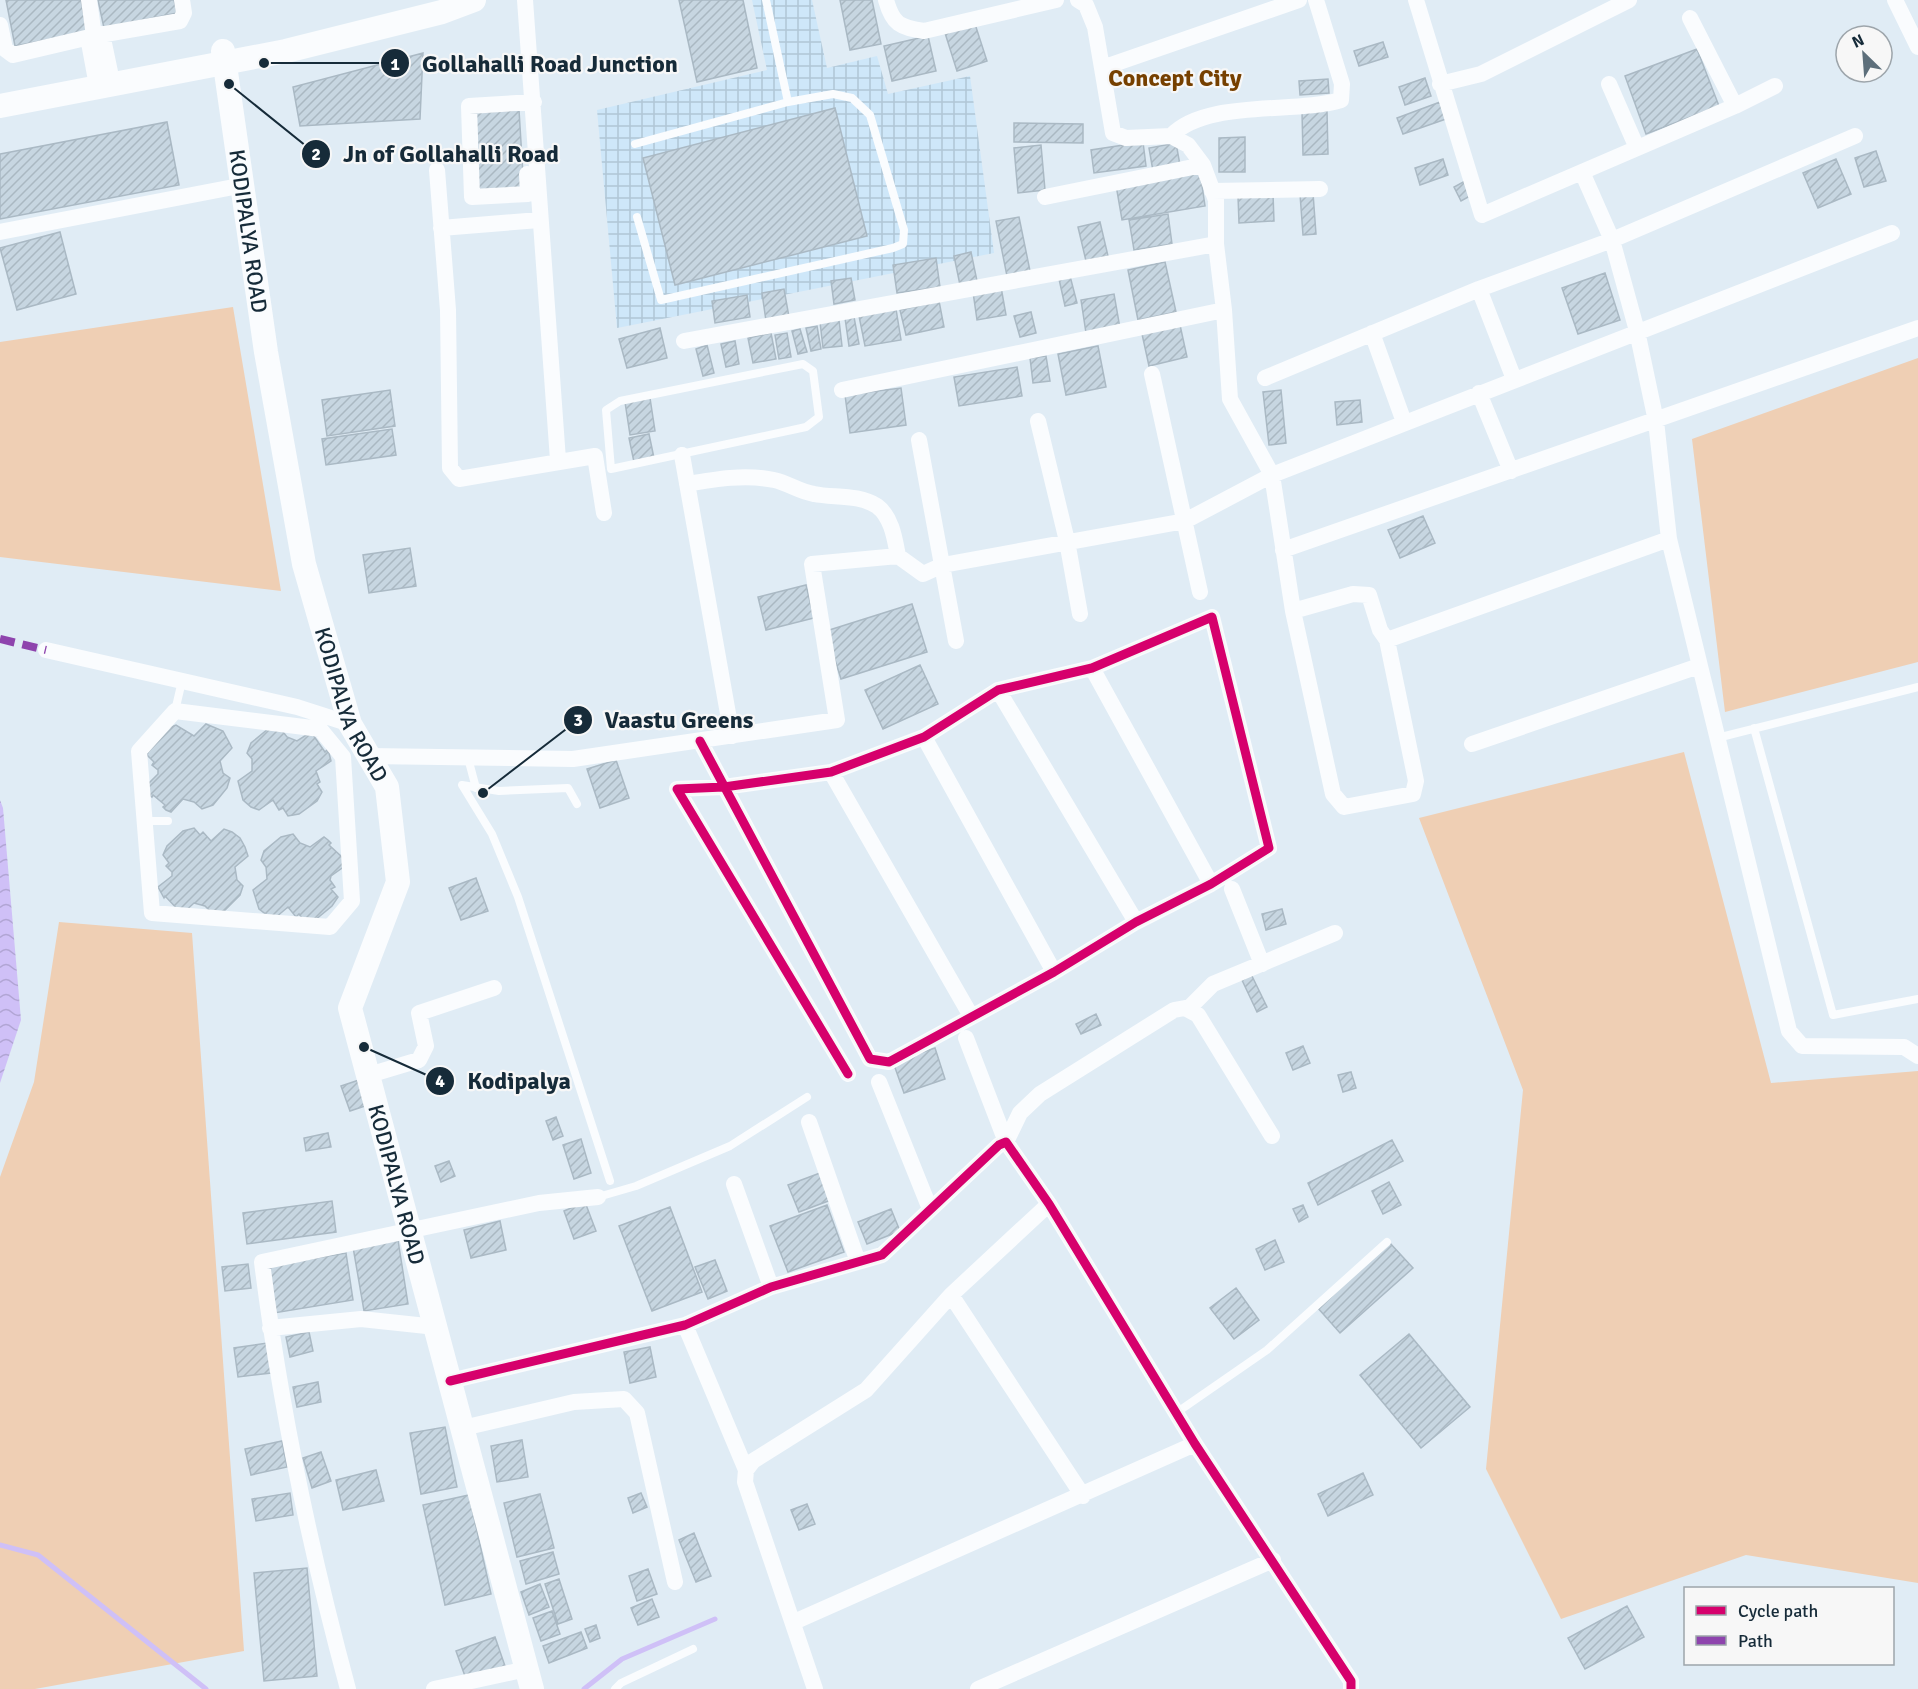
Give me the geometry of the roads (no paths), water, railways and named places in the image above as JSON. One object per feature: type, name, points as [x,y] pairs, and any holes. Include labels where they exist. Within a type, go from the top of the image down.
[{"type":"main road","points":[[0,90],[224,57],[403,10],[428,0]]},
{"type":"main road","points":[[0,106],[224,57],[381,28],[474,0]]},
{"type":"main road","name":"KODIPALYA ROAD","points":[[224,57],[266,352],[304,564],[350,724],[387,787],[398,882],[350,1008],[529,1679]]},
{"type":"street","points":[[89,0],[102,74]]},
{"type":"street","points":[[0,25],[5,49],[14,55],[95,36],[180,21],[184,13],[182,0]]},
{"type":"street","points":[[525,0],[529,102],[558,460]]},
{"type":"street","points":[[886,0],[891,17],[903,28],[924,31],[1056,0]]},
{"type":"street","points":[[1078,0],[1086,4],[1095,27],[1113,133],[1126,138],[1171,136],[1188,145],[1203,165],[1216,200],[1216,244],[1224,310],[1230,399],[1272,474],[1293,611],[1333,794],[1344,807],[1413,794],[1416,781],[1387,640],[1380,630],[1369,595],[1353,594],[1293,611]]},
{"type":"street","points":[[1102,68],[1299,0]]},
{"type":"street","points":[[1171,136],[1181,125],[1196,120],[1262,107],[1326,105],[1341,100],[1342,84],[1316,0]]},
{"type":"street","points":[[1416,0],[1482,215],[1735,106],[1775,86]]},
{"type":"street","points":[[1440,84],[1481,74],[1629,0]]},
{"type":"street","points":[[1895,0],[1918,47]]},
{"type":"street","points":[[1690,18],[1735,106]]},
{"type":"street","points":[[1609,84],[1637,148]]},
{"type":"street","points":[[529,102],[528,194],[472,197],[469,106],[529,102]]},
{"type":"street","points":[[1265,378],[1479,289],[1612,240],[1855,136]]},
{"type":"street","points":[[1045,197],[1203,165]]},
{"type":"street","points":[[437,170],[448,310],[450,468],[459,479],[558,460],[596,456],[604,513]]},
{"type":"street","points":[[1582,172],[1612,240],[1637,331],[1656,421],[1669,539],[1785,1024],[1793,1039],[1802,1046],[1904,1047],[1918,1056]]},
{"type":"street","points":[[0,232],[244,185]]},
{"type":"street","points":[[1212,191],[1320,189]]},
{"type":"street","points":[[441,228],[539,220]]},
{"type":"street","points":[[369,756],[573,759],[837,720],[812,564],[898,556],[923,574],[943,565],[1185,520],[1272,474],[1892,232]]},
{"type":"street","points":[[684,341],[1216,244]]},
{"type":"street","points":[[1479,289],[1514,379]]},
{"type":"street","points":[[842,390],[1224,310]]},
{"type":"street","points":[[1283,550],[1918,328]]},
{"type":"street","points":[[1372,333],[1404,422]]},
{"type":"street","points":[[1152,374],[1200,592]]},
{"type":"street","points":[[1479,393],[1511,471]]},
{"type":"street","points":[[1038,421],[1067,542],[1080,614]]},
{"type":"street","points":[[919,440],[956,641]]},
{"type":"street","points":[[682,455],[732,736]]},
{"type":"street","points":[[687,484],[733,476],[775,480],[812,494],[862,500],[878,507],[887,519],[894,534],[898,556]]},
{"type":"street","points":[[1387,640],[1669,539]]},
{"type":"street","points":[[699,741],[724,787],[870,1059],[889,1062],[1054,972],[1136,922],[1211,884],[1269,848],[1212,617],[1092,668],[998,690],[924,737],[831,772],[724,787],[676,789],[848,1074]]},
{"type":"street","points":[[46,650],[297,707],[350,724]]},
{"type":"street","points":[[1472,744],[1700,666]]},
{"type":"street","points":[[1092,668],[1211,884]]},
{"type":"street","points":[[998,690],[1136,922]]},
{"type":"street","points":[[175,711],[320,729],[343,757],[352,901],[330,927],[153,913],[139,751],[175,711]]},
{"type":"street","points":[[924,737],[1054,972]]},
{"type":"street","points":[[831,772],[971,1016]]},
{"type":"street","points":[[1232,889],[1262,964]]},
{"type":"street","points":[[1188,1009],[1213,984],[1335,933]]},
{"type":"street","points":[[369,1075],[418,1060],[426,1046],[419,1013],[494,988]]},
{"type":"street","points":[[450,1381],[684,1325],[771,1287],[882,1255],[999,1144],[1006,1142],[1020,1113],[1040,1094],[1174,1010],[1188,1009],[1198,1015],[1272,1136]]},
{"type":"street","points":[[966,1038],[1006,1142],[1049,1204],[1195,1444],[1351,1681],[1352,1689]]},
{"type":"street","points":[[879,1082],[930,1209]]},
{"type":"street","points":[[809,1122],[858,1262]]},
{"type":"street","points":[[734,1184],[771,1287]]},
{"type":"street","points":[[348,1689],[313,1553],[270,1328],[262,1262],[539,1203],[598,1197]]},
{"type":"street","points":[[746,1470],[753,1461],[866,1390],[951,1295],[1049,1204]]},
{"type":"street","points":[[951,1295],[1083,1496]]},
{"type":"street","points":[[270,1328],[361,1319],[436,1327]]},
{"type":"street","points":[[684,1325],[746,1470],[745,1482],[815,1689]]},
{"type":"street","points":[[463,1428],[574,1402],[624,1399],[637,1413],[675,1582]]},
{"type":"street","points":[[794,1622],[1083,1496],[1195,1444]]},
{"type":"street","points":[[978,1689],[1273,1560]]},
{"type":"street","points":[[434,1689],[529,1679]]},
{"type":"lane","points":[[766,0],[788,102]]},
{"type":"lane","points":[[635,144],[788,102],[832,94],[852,98],[870,115],[904,230],[903,244],[661,300],[637,217]]},
{"type":"lane","points":[[803,364],[813,371],[819,417],[806,427],[682,455],[611,469],[606,410],[620,401],[803,364]]},
{"type":"lane","points":[[175,711],[182,681]]},
{"type":"lane","points":[[1717,738],[1918,687]]},
{"type":"lane","points":[[1755,728],[1833,1015],[1918,999]]},
{"type":"lane","points":[[468,758],[476,788]]},
{"type":"lane","points":[[577,804],[568,788],[499,791],[462,786],[492,834],[518,897],[610,1181]]},
{"type":"lane","points":[[145,821],[168,821]]},
{"type":"lane","points":[[598,1197],[636,1186],[730,1146],[807,1097]]},
{"type":"lane","points":[[1176,1413],[1267,1350],[1387,1242]]},
{"type":"lane","points":[[615,1689],[621,1683],[693,1649]]},
{"type":"water","points":[[0,800],[3,808],[21,1020],[0,1083]]},
{"type":"waterway","points":[[0,1545],[38,1555],[206,1689]]},
{"type":"waterway","points":[[584,1689],[622,1659],[715,1619]]},
{"type":"place","name":"Gollahalli Road Junction","points":[[264,63]]},
{"type":"place","name":"Jn of Gollahalli Road","points":[[229,84]]},
{"type":"place","name":"Vaastu Greens","points":[[483,793]]},
{"type":"place","name":"Kodipalya","points":[[364,1047]]},
{"type":"district","name":"Concept City","points":[[1175,78]]}]
